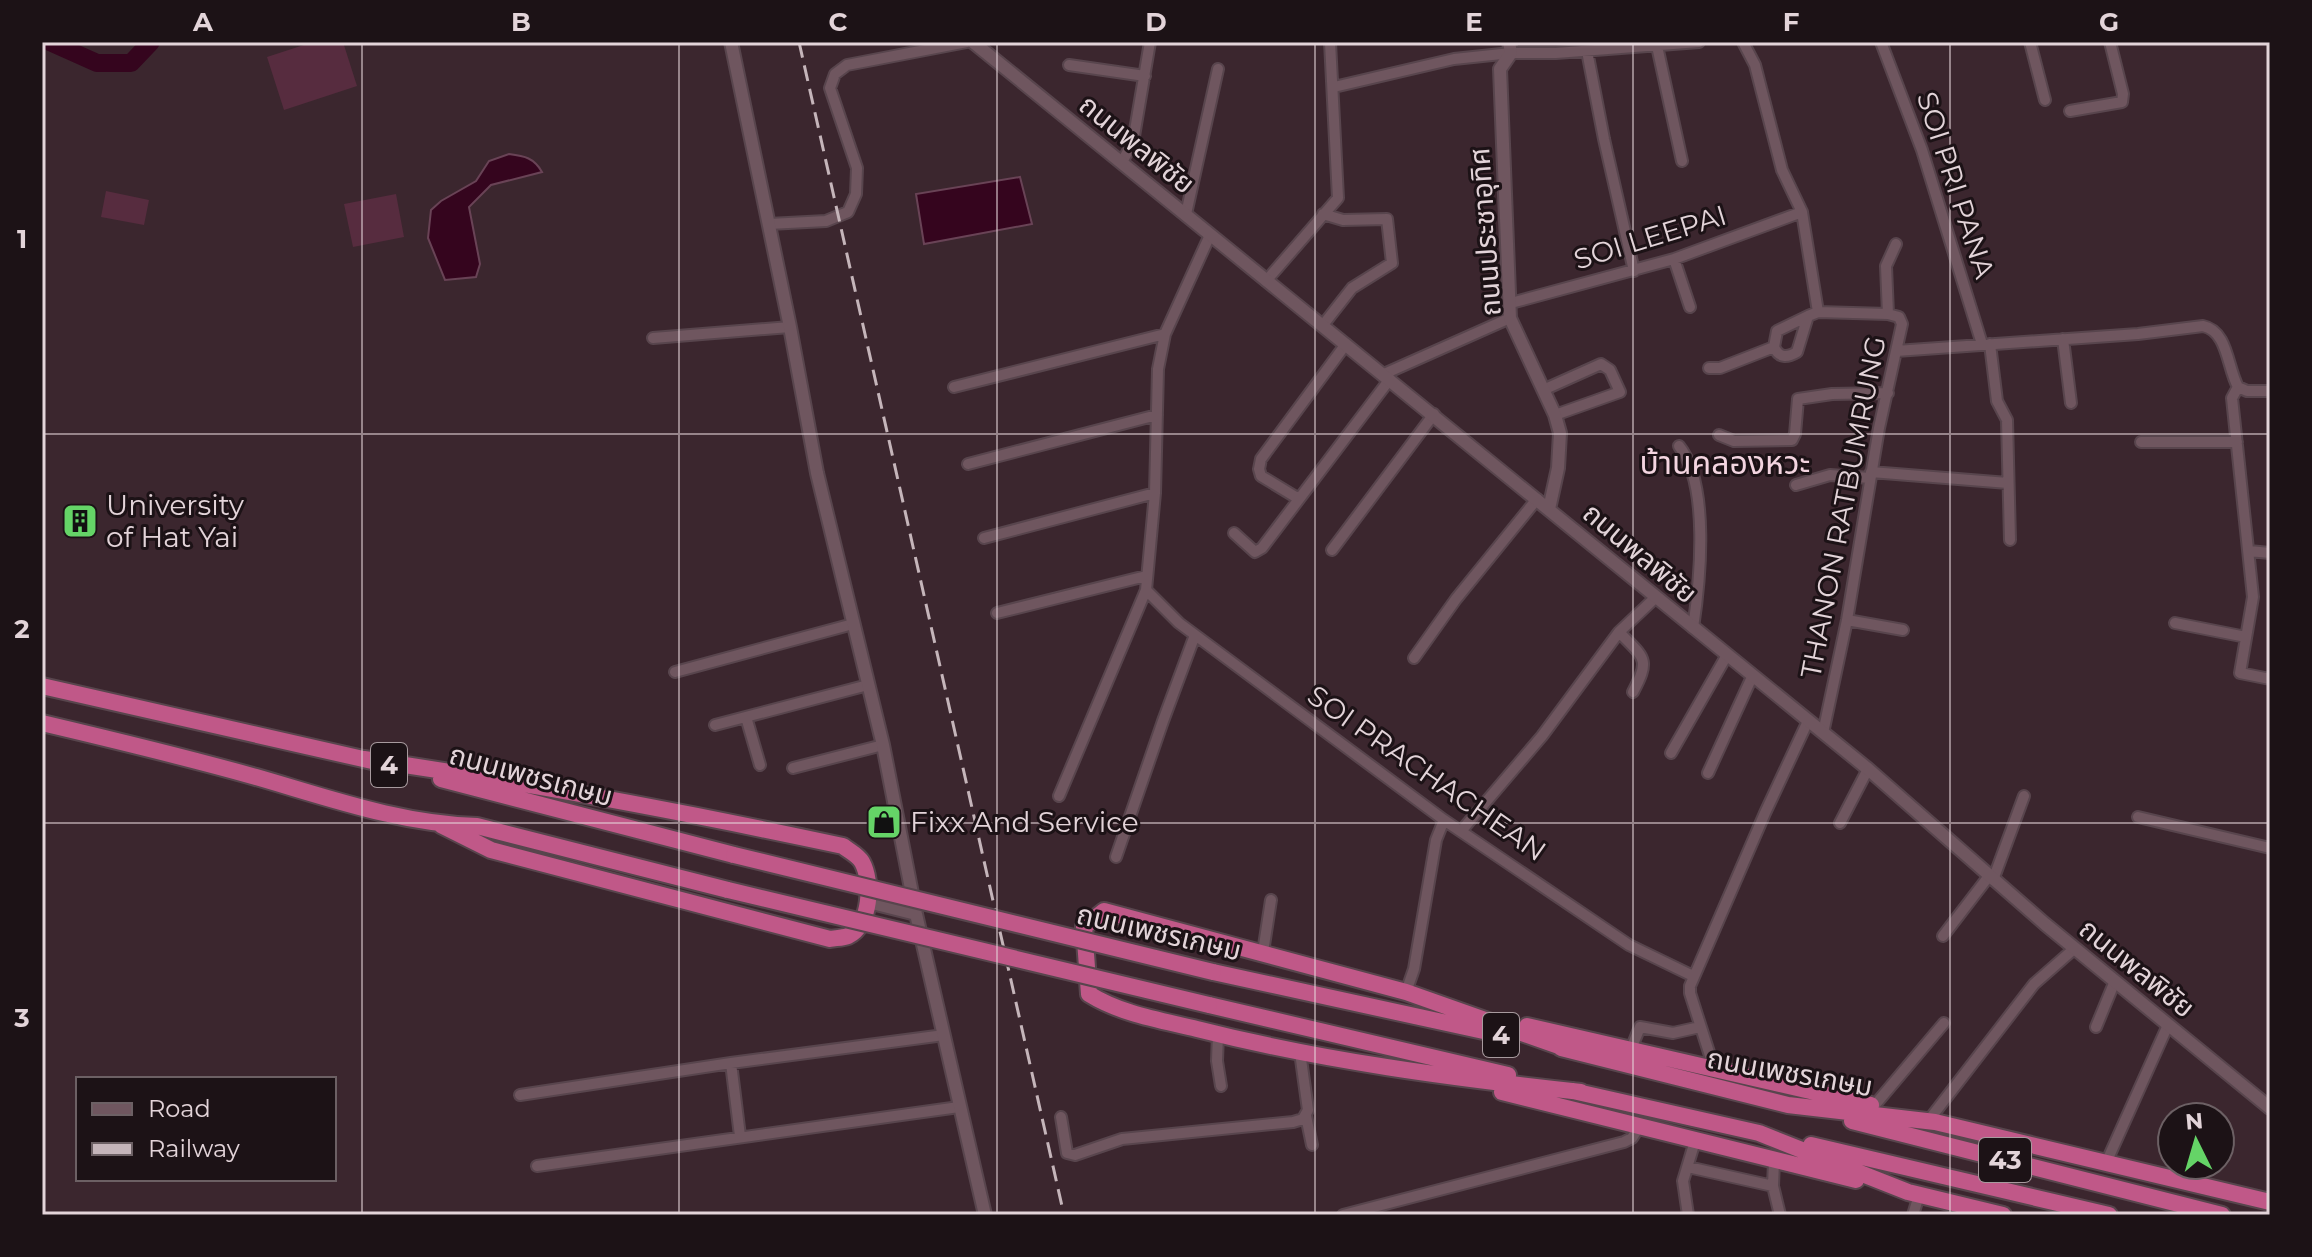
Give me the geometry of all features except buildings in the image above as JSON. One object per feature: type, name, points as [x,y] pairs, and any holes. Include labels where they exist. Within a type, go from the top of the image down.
[{"type":"highway","name":"ถนนเพชรเกษม","points":[[42,686],[364,759],[734,855],[1213,972],[1570,1050],[1788,1105],[1932,1121],[2270,1202]]},
{"type":"highway","name":"ถนนเพชรเกษม","points":[[42,723],[194,760],[392,816],[441,825],[477,826],[728,890],[1759,1133],[1914,1194],[2003,1215]]},
{"type":"highway","points":[[364,759],[618,799],[843,846],[861,858],[866,872],[868,902],[861,926],[847,937],[830,939],[491,850],[441,825]]},
{"type":"highway","points":[[1570,1050],[1406,992],[1104,911],[1084,927],[1089,994],[1110,1007],[1300,1052],[1443,1077],[1581,1092]]},
{"type":"highway","points":[[1467,1012],[1932,1121]]},
{"type":"highway","points":[[1443,1077],[1914,1194]]},
{"type":"highway","name":"43","points":[[1788,1105],[2222,1215]]},
{"type":"highway","name":"43","points":[[1759,1133],[2109,1215]]},
{"type":"street","points":[[731,42],[817,473],[883,745],[916,914],[985,1215]]},
{"type":"street","points":[[769,224],[826,221],[848,212],[856,194],[857,168],[830,88],[835,74],[847,65],[970,42]]},
{"type":"street","name":"ถนนพลพิชัย","points":[[970,42],[1434,414],[1655,598],[1868,769],[1991,878],[2270,1108]]},
{"type":"street","points":[[1122,162],[1133,142],[1150,42]]},
{"type":"street","points":[[1266,281],[1338,198],[1330,42]]},
{"type":"street","points":[[1334,87],[1510,47],[1587,51],[1618,45],[1657,46],[1699,42]]},
{"type":"street","points":[[1743,42],[1755,65],[1782,170],[1802,212],[1813,314],[1797,352],[1784,357],[1776,353],[1777,331],[1813,314]]},
{"type":"street","name":"SOI PRI PANA","points":[[1881,42],[1922,150],[1986,344],[1997,401],[2007,420],[2010,540]]},
{"type":"street","points":[[2030,42],[2045,100]]},
{"type":"street","points":[[2070,111],[2122,102],[2123,94],[2110,42]]},
{"type":"street","points":[[1657,46],[1682,161]]},
{"type":"street","name":"ถนนประชาอุทิศ","points":[[1510,47],[1500,69],[1510,318],[1555,415],[1560,433],[1558,468],[1549,509]]},
{"type":"street","points":[[1587,51],[1634,271]]},
{"type":"street","points":[[1069,65],[1145,76]]},
{"type":"street","points":[[1186,214],[1218,69]]},
{"type":"street","name":"SOI LEEPAI","points":[[1511,303],[1674,259],[1802,212]]},
{"type":"street","points":[[1323,214],[1343,220],[1387,219],[1392,263],[1352,288],[1323,325]]},
{"type":"street","points":[[1059,796],[1146,590],[1155,493],[1158,369],[1165,334],[1210,235]]},
{"type":"street","points":[[1888,314],[1886,266],[1896,244]]},
{"type":"street","points":[[1674,259],[1690,307]]},
{"type":"street","name":"THANON RATBUMRUNG","points":[[1813,314],[1888,314],[1899,317],[1902,324],[1823,733]]},
{"type":"street","points":[[1234,533],[1258,552],[1387,376],[1510,318]]},
{"type":"street","points":[[1896,351],[2203,326],[2213,328],[2220,335],[2238,387],[2247,391],[2270,391]]},
{"type":"street","points":[[653,338],[790,327]]},
{"type":"street","points":[[954,387],[987,374],[1165,334]]},
{"type":"street","points":[[2063,339],[2071,403]]},
{"type":"street","points":[[1299,499],[1261,476],[1261,459],[1346,344]]},
{"type":"street","points":[[1709,368],[1720,368],[1774,347]]},
{"type":"street","points":[[1543,390],[1601,364],[1610,370],[1620,392],[1555,415]]},
{"type":"street","points":[[2238,387],[2232,398],[2253,597],[2240,673],[2270,679]]},
{"type":"street","points":[[1719,435],[1734,441],[1792,440],[1798,399],[1832,394],[1888,393]]},
{"type":"street","points":[[1332,550],[1434,414]]},
{"type":"street","points":[[968,464],[1157,415]]},
{"type":"street","points":[[2141,442],[2237,442]]},
{"type":"street","points":[[1679,446],[1692,470],[1702,559],[1693,628]]},
{"type":"street","points":[[1796,485],[1830,475],[2008,483]]},
{"type":"street","points":[[984,538],[1155,493]]},
{"type":"street","points":[[1414,658],[1456,599],[1537,499]]},
{"type":"street","points":[[2249,551],[2270,553]]},
{"type":"street","points":[[997,613],[1146,576]]},
{"type":"street","name":"SOI PRACHACHEAN","points":[[1146,590],[1195,635],[1444,820],[1629,945],[1693,976]]},
{"type":"street","points":[[1462,830],[1542,736],[1619,632],[1655,598]]},
{"type":"street","points":[[1847,620],[1903,630]]},
{"type":"street","points":[[2175,623],[2246,637]]},
{"type":"street","points":[[675,672],[853,624]]},
{"type":"street","points":[[1619,632],[1644,663],[1644,671],[1633,692]]},
{"type":"street","points":[[1116,857],[1195,635]]},
{"type":"street","points":[[1671,753],[1727,655]]},
{"type":"street","points":[[1708,773],[1752,677]]},
{"type":"street","points":[[715,725],[868,685]]},
{"type":"street","points":[[746,717],[760,765]]},
{"type":"street","points":[[1714,1068],[1690,993],[1693,976],[1808,721]]},
{"type":"street","points":[[793,768],[883,745]]},
{"type":"street","points":[[1840,823],[1868,769]]},
{"type":"street","points":[[1943,936],[1991,878],[2024,796]]},
{"type":"street","points":[[2138,817],[2270,848]]},
{"type":"street","points":[[1406,992],[1414,969],[1436,840],[1444,820]]},
{"type":"street","points":[[1263,952],[1271,900]]},
{"type":"street","points":[[868,902],[916,914]]},
{"type":"street","points":[[1932,1121],[2034,984],[2075,948]]},
{"type":"street","points":[[2096,1027],[2115,981]]},
{"type":"street","points":[[1874,1106],[1944,1023]]},
{"type":"street","points":[[2106,1163],[2168,1025]]},
{"type":"street","points":[[1631,1049],[1640,1027],[1673,1033],[1700,1027]]},
{"type":"street","points":[[1218,1034],[1217,1061],[1221,1086]]},
{"type":"street","points":[[520,1095],[944,1035]]},
{"type":"street","points":[[1300,1052],[1312,1145]]},
{"type":"street","points":[[731,1063],[740,1136]]},
{"type":"street","points":[[537,1166],[959,1107]]},
{"type":"street","points":[[1061,1117],[1067,1153],[1075,1155],[1122,1139],[1293,1122],[1306,1116]]},
{"type":"street","points":[[1343,1215],[1624,1142],[1632,1138],[1639,1127]]},
{"type":"street","points":[[1688,1215],[1683,1181],[1695,1141]]},
{"type":"street","points":[[1774,1161],[1773,1186],[1780,1215]]},
{"type":"street","points":[[1688,1167],[1773,1186]]},
{"type":"street","points":[[1913,1215],[1914,1194]]},
{"type":"shaded area","points":[[313,42],[343,42],[357,86],[284,110],[267,57]]},
{"type":"shaded area","points":[[509,154],[528,158],[542,172],[491,185],[469,207],[480,264],[476,277],[445,280],[428,238],[431,210],[476,181],[489,161]]},
{"type":"shaded area","points":[[1020,177],[1032,224],[924,244],[916,194]]},
{"type":"shaded area","points":[[106,191],[149,200],[144,225],[101,217]]},
{"type":"shaded area","points":[[396,194],[404,237],[353,247],[344,204]]},
{"type":"waterway","points":[[50,42],[97,63],[131,63],[151,42]]},
{"type":"railway","points":[[799,42],[1064,1215]]},
{"type":"place","name":"University of Hat Yai","points":[[80,521]]},
{"type":"place","name":"Fixx And Service","points":[[884,822]]},
{"type":"district","name":"บ้านคลองหวะ","points":[[1725,462]]}]
